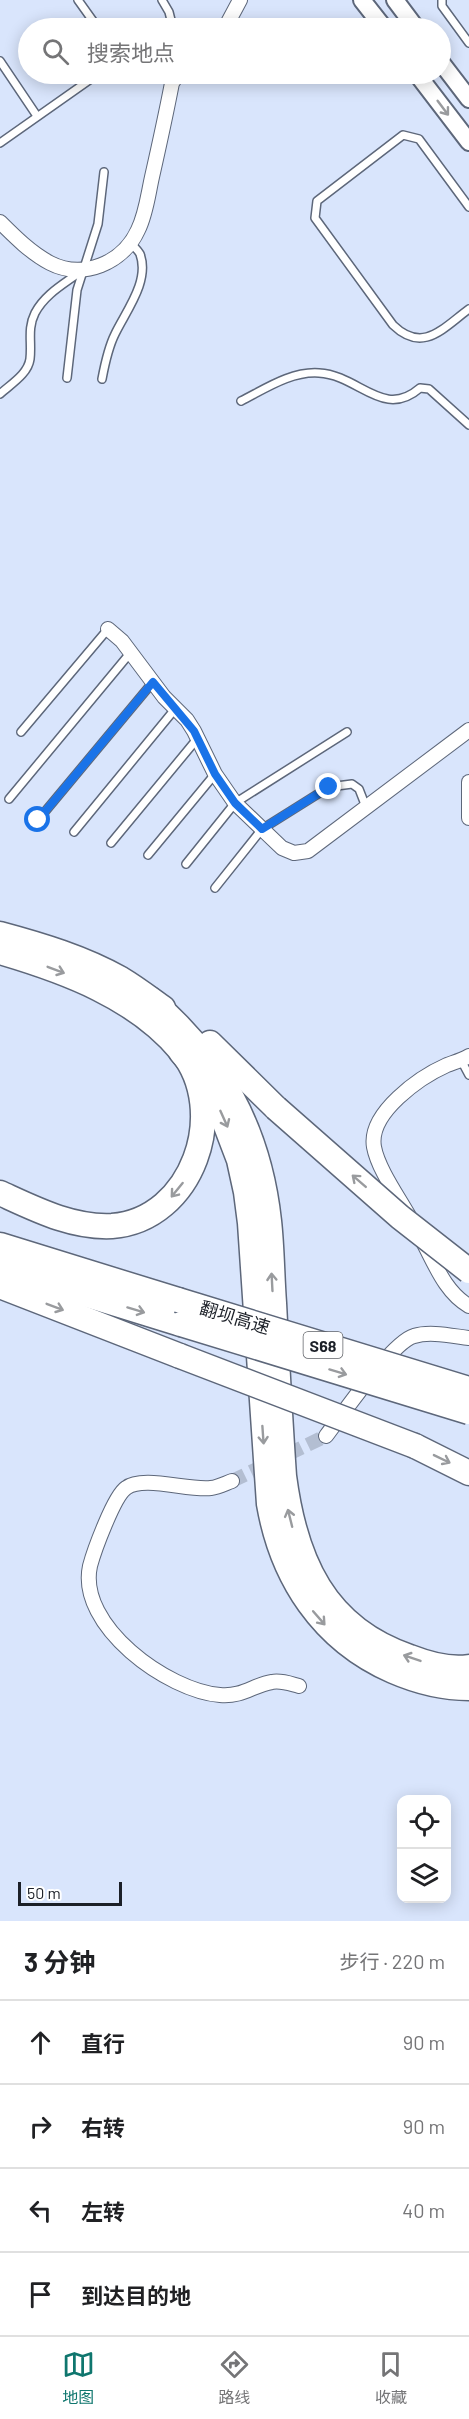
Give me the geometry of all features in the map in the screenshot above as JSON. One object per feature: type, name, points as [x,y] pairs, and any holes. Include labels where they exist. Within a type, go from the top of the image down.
[{"type":"highway","points":[[0,934],[88,963],[120,979],[200,1032],[276,1108],[400,1217],[469,1271]]},
{"type":"highway","points":[[0,952],[47,967],[108,993],[160,1030],[204,1079],[230,1131],[242,1170],[250,1223],[268,1496],[274,1530],[292,1578],[320,1619],[357,1652],[405,1676],[432,1684],[469,1688]]},
{"type":"highway","points":[[150,999],[175,1020],[216,1070],[233,1098],[257,1157],[269,1221],[284,1476],[289,1513],[299,1549],[315,1583],[337,1611],[364,1635],[395,1652],[428,1664],[469,1667]]},
{"type":"highway","points":[[0,1193],[59,1218],[95,1226],[114,1226],[134,1221],[152,1213],[168,1201],[192,1169],[200,1149],[203,1129],[199,1089],[182,1052]]},
{"type":"highway","name":"翻坝高速","points":[[0,1245],[469,1389]]},
{"type":"highway","name":"翻坝高速","points":[[0,1268],[469,1412]]},
{"type":"highway","points":[[0,1286],[415,1446],[469,1473]]},
{"type":"street","points":[[230,18],[240,0]]},
{"type":"street","points":[[362,0],[376,18]]},
{"type":"street","points":[[395,0],[408,18]]},
{"type":"street","points":[[451,75],[469,99]]},
{"type":"street","points":[[0,222],[28,249],[50,263],[68,269],[83,270],[109,262],[131,243],[143,217],[172,84]]},
{"type":"street","points":[[425,84],[469,142]]},
{"type":"street","points":[[108,629],[122,641],[153,682],[187,720],[215,774],[235,803],[288,852],[301,854],[308,851],[469,730]]},
{"type":"street","points":[[469,782],[469,818]]},
{"type":"street","points":[[465,1058],[433,1073],[393,1103],[376,1126],[374,1145],[380,1163],[448,1288],[469,1306]]},
{"type":"street","points":[[326,1436],[396,1354],[406,1339],[414,1336],[469,1338]]},
{"type":"street","points":[[232,1480],[211,1488],[142,1484],[126,1488],[115,1503],[93,1554],[89,1570],[94,1602],[120,1643],[144,1663],[170,1678],[216,1695],[233,1696],[271,1682],[299,1686]]},
{"type":"lane","points":[[78,0],[91,18]]},
{"type":"lane","points":[[162,0],[170,18]]},
{"type":"lane","points":[[442,0],[442,6],[451,18]]},
{"type":"lane","points":[[451,18],[469,43]]},
{"type":"lane","points":[[0,61],[37,116]]},
{"type":"lane","points":[[0,142],[83,84]]},
{"type":"lane","points":[[469,207],[419,139],[403,135],[317,201],[315,218],[393,326],[401,333],[412,338],[423,339],[434,335],[469,309]]},
{"type":"lane","points":[[68,378],[77,290],[98,224],[104,172]]},
{"type":"lane","points":[[102,379],[106,356],[115,333],[137,294],[141,273],[140,254],[131,243]]},
{"type":"lane","points":[[0,394],[23,374],[30,360],[29,330],[34,314],[44,299],[83,270]]},
{"type":"lane","points":[[241,401],[291,377],[306,373],[321,373],[351,382],[384,399],[395,401],[405,399],[420,388],[429,389],[469,424]]},
{"type":"lane","points":[[21,732],[108,629]]},
{"type":"lane","points":[[9,799],[131,652]]},
{"type":"lane","points":[[38,820],[153,682]]},
{"type":"lane","points":[[74,832],[176,708]]},
{"type":"lane","points":[[186,864],[235,803],[347,732]]},
{"type":"lane","points":[[111,843],[198,738]]},
{"type":"lane","points":[[148,855],[215,774]]},
{"type":"lane","points":[[215,888],[262,829],[329,787],[352,784],[359,789],[366,807]]},
{"type":"lane","points":[[465,1058],[469,1075]]},
{"type":"lane","points":[[407,1361],[469,1381]]},
{"type":"tunnel","points":[[232,1481],[326,1436]]},
{"type":"route","points":[[38,820],[153,682],[164,697],[187,720],[215,774],[235,803],[262,829],[329,787]]}]
